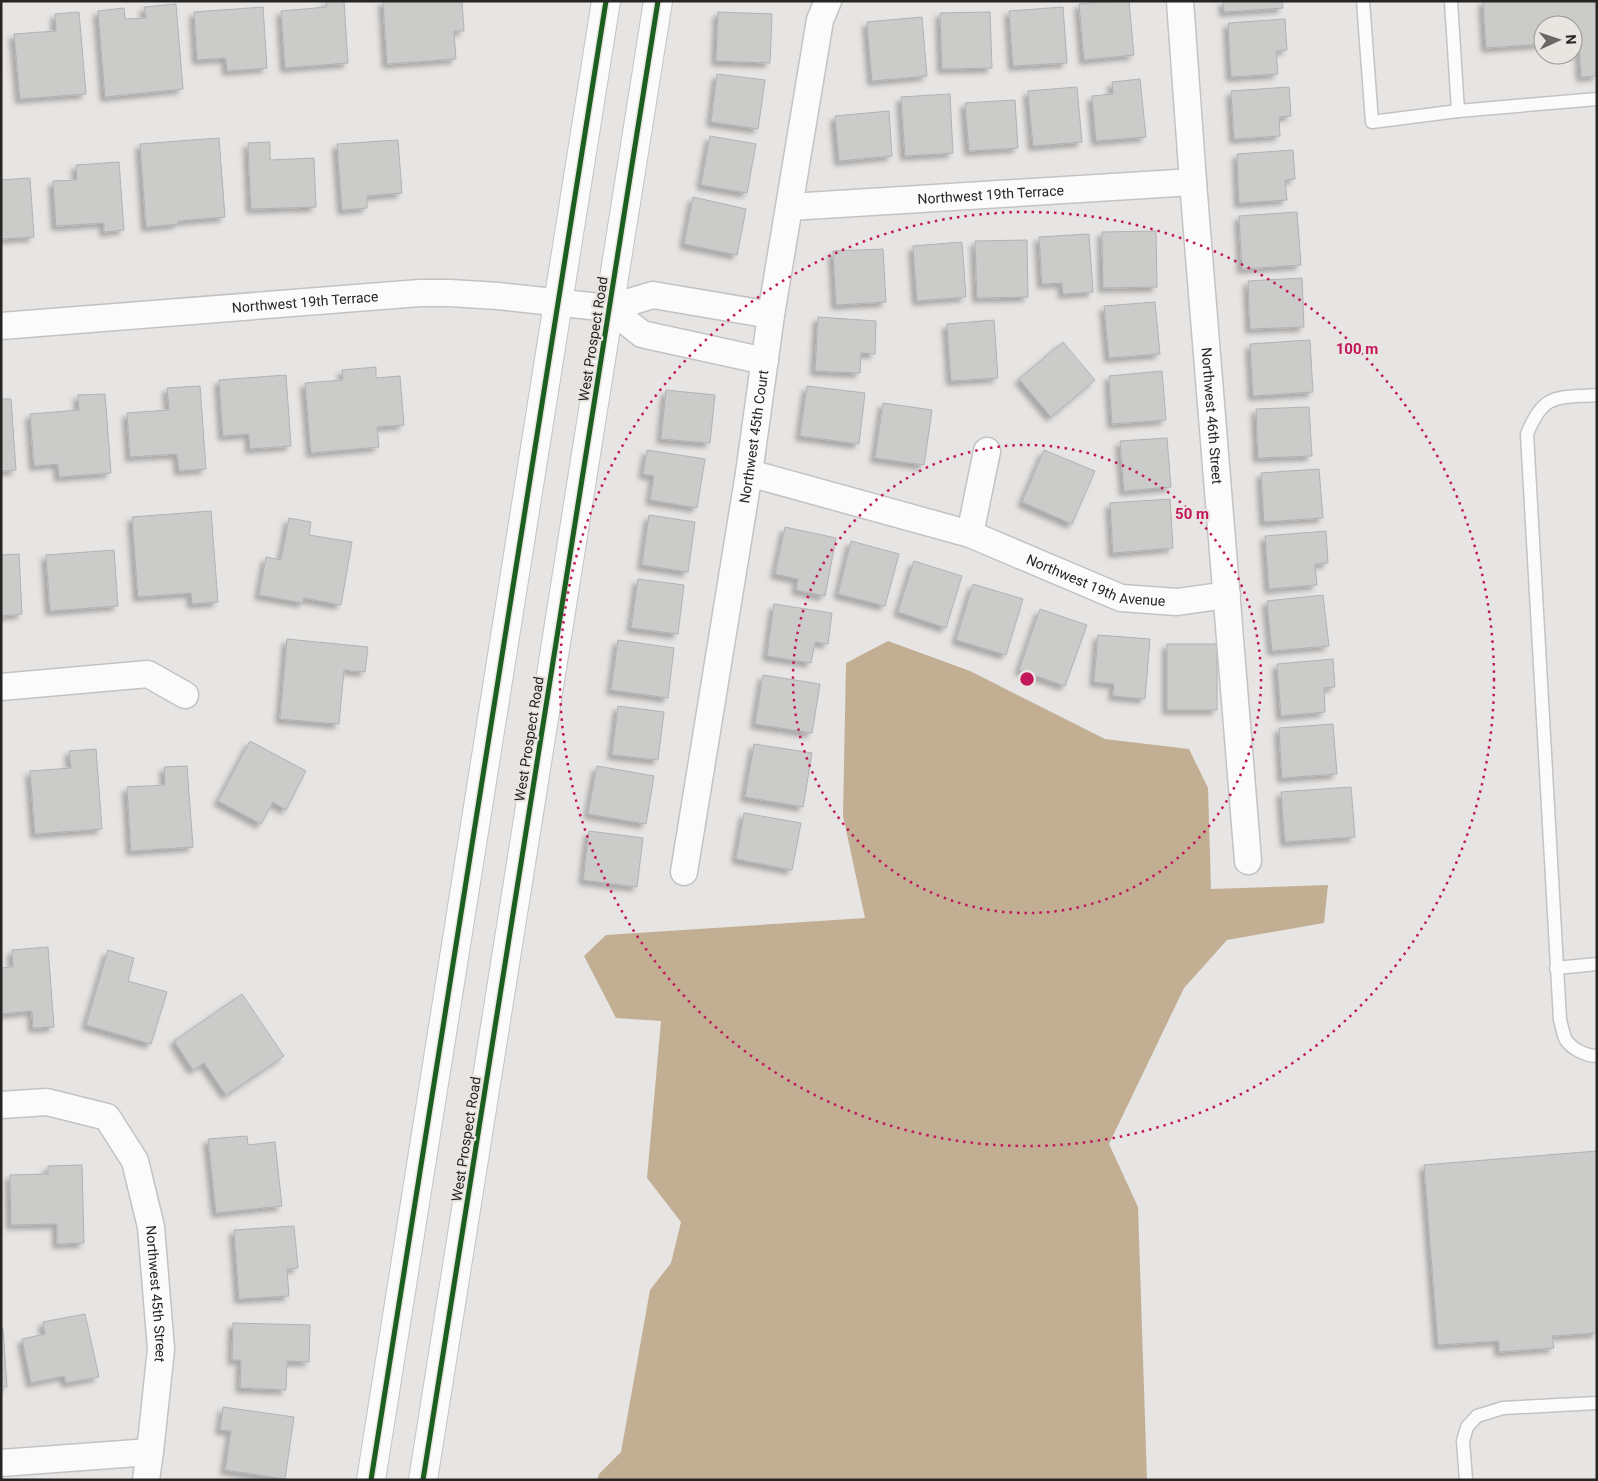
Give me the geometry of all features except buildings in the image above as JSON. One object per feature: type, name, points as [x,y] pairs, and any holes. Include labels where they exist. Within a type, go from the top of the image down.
[{"type":"main road","points":[[371,1480],[606,1]]},
{"type":"main road","name":"West Prospect Road","points":[[423,1480],[658,1]]},
{"type":"street","name":"Northwest 45th Court","points":[[684,872],[749,472],[771,315],[820,20],[828,1]]},
{"type":"street","name":"Northwest 46th Street","points":[[1180,1],[1192,182],[1248,861]]},
{"type":"street","name":"Northwest 19th Terrace","points":[[790,207],[1192,182]]},
{"type":"street","name":"Northwest 19th Terrace","points":[[1,326],[420,293],[469,294],[609,308],[653,295],[771,315]]},
{"type":"street","points":[[609,308],[642,334],[765,361]]},
{"type":"street","points":[[970,534],[987,451]]},
{"type":"street","name":"Northwest 19th Avenue","points":[[749,472],[970,534],[1121,598],[1177,602],[1227,595]]},
{"type":"street","points":[[1,687],[148,674],[185,695]]},
{"type":"street","name":"Northwest 45th Street","points":[[1,1105],[47,1102],[107,1117],[135,1161],[151,1226],[161,1349],[146,1480]]},
{"type":"street","points":[[1,1463],[150,1452]]},
{"type":"lane","points":[[1363,1],[1372,122],[1458,111],[1597,99]]},
{"type":"lane","points":[[1452,1],[1458,111]]},
{"type":"lane","points":[[1597,395],[1558,397],[1544,404],[1534,416],[1528,434],[1560,1020],[1566,1040],[1578,1051],[1590,1056],[1597,1056]]},
{"type":"lane","points":[[1556,968],[1597,964]]},
{"type":"lane","points":[[1466,1480],[1463,1441],[1467,1427],[1477,1416],[1503,1408],[1597,1403]]},
{"type":"shaded area","points":[[888,641],[970,671],[1105,739],[1189,749],[1208,788],[1211,889],[1328,885],[1324,923],[1227,940],[1184,988],[1109,1144],[1138,1207],[1147,1480],[597,1480],[599,1474],[621,1452],[650,1290],[671,1263],[681,1222],[647,1178],[661,1021],[616,1018],[584,956],[606,935],[865,918],[843,816],[846,663]]},
{"type":"cycle path","points":[[371,1480],[606,1]]},
{"type":"cycle path","points":[[423,1480],[658,1]]}]
